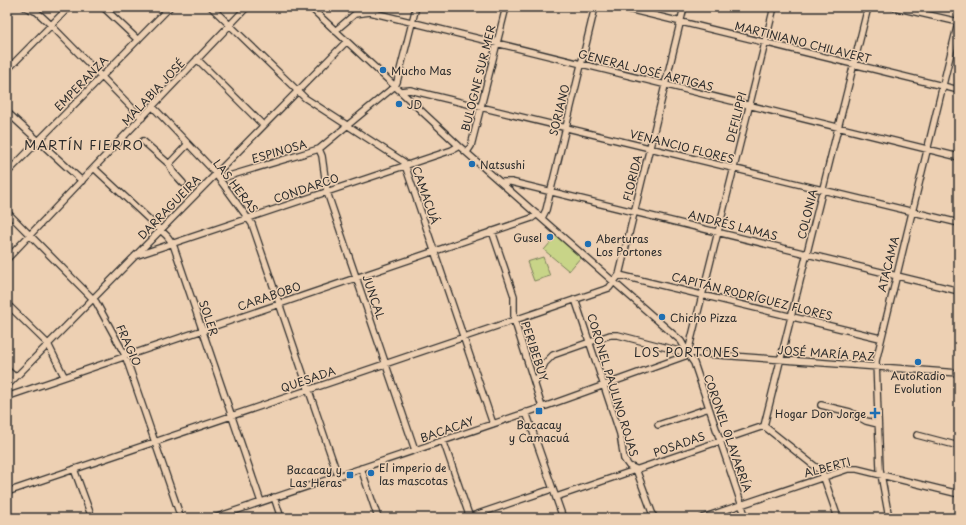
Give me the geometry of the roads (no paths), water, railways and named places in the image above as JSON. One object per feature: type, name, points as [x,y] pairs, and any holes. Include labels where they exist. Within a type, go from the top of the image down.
[{"type":"street","points":[[25,7],[37,12],[142,118]]},
{"type":"street","points":[[7,70],[69,7]]},
{"type":"street","points":[[103,7],[138,40]]},
{"type":"street","name":"EMPERANZA","points":[[7,173],[170,7]]},
{"type":"street","name":"CAMACUÁ","points":[[211,7],[305,98],[349,125],[401,160],[405,165],[493,424]]},
{"type":"street","name":"MALABIA JOSÉ","points":[[7,259],[247,7]]},
{"type":"street","points":[[310,7],[459,146],[681,342],[687,352]]},
{"type":"street","points":[[395,86],[416,7]]},
{"type":"street","name":"BULOGNE SUR MER","points":[[467,152],[471,146],[506,7]]},
{"type":"street","name":"SORIANO","points":[[539,216],[544,214],[595,7]]},
{"type":"street","name":"MARTINIANO CHILAVERT","points":[[620,7],[959,90]]},
{"type":"street","name":"FLORIDA","points":[[614,283],[619,275],[684,7]]},
{"type":"street","name":"DEFILIPPI","points":[[687,352],[703,294],[774,7]]},
{"type":"street","name":"COLONIA","points":[[764,426],[868,7]]},
{"type":"street","points":[[894,7],[959,21]]},
{"type":"street","name":"GENERAL JOSÉ ARTIGAS","points":[[335,31],[351,16],[365,11],[959,157]]},
{"type":"street","name":"ATACAMA","points":[[889,518],[881,474],[875,367],[880,338],[959,21]]},
{"type":"street","name":"DARRAGUEIRA","points":[[7,386],[93,297],[136,256],[263,124],[346,42]]},
{"type":"street","points":[[198,59],[263,124]]},
{"type":"street","name":"ESPINOSA","points":[[219,179],[319,149],[395,86]]},
{"type":"street","name":"VENANCIO FLORES","points":[[400,90],[410,90],[959,223]]},
{"type":"street","name":"LAS HERAS","points":[[152,107],[215,174],[249,218],[280,303],[338,476]]},
{"type":"street","points":[[7,112],[38,142],[82,180]]},
{"type":"street","points":[[143,141],[169,164],[173,172],[183,182]]},
{"type":"street","points":[[169,164],[188,144]]},
{"type":"street","name":"CONDARCO","points":[[136,256],[459,146]]},
{"type":"street","name":"JUNCAL","points":[[319,149],[327,192],[415,450]]},
{"type":"street","name":"SOLER","points":[[94,168],[161,230],[173,244],[261,502]]},
{"type":"street","name":"ANDRÉS LAMAS","points":[[501,182],[511,182],[635,211],[959,291]]},
{"type":"street","name":"FRAGIO","points":[[7,212],[93,297],[125,355],[180,518]]},
{"type":"street","name":"CARABOBO","points":[[7,395],[12,395],[434,250],[539,216]]},
{"type":"street","name":"PERIBEBUY","points":[[492,232],[514,296],[514,320],[542,406]]},
{"type":"street","name":"CAPITÁN RODRÍGUEZ FLORES","points":[[619,275],[703,294],[880,338]]},
{"type":"street","name":"QUESADA","points":[[7,492],[463,336],[609,288],[614,283]]},
{"type":"street","name":"CORONEL PAULINO ROJAS","points":[[575,299],[620,434],[624,459],[629,466],[636,469],[654,518]]},
{"type":"street","points":[[7,304],[48,344],[64,376]]},
{"type":"street","points":[[535,383],[546,363],[553,355],[614,334],[687,352]]},
{"type":"street","name":"JOSÉ MARÍA PAZ","points":[[687,352],[959,372]]},
{"type":"street","name":"BACACAY","points":[[214,518],[604,386],[687,352]]},
{"type":"street","name":"CORONEL OLAVARRÍA","points":[[687,352],[694,363],[746,518]]},
{"type":"street","points":[[7,370],[15,377]]},
{"type":"street","points":[[821,405],[850,412],[866,421],[878,424]]},
{"type":"street","points":[[658,425],[709,408]]},
{"type":"street","points":[[526,412],[563,518]]},
{"type":"street","points":[[764,426],[819,470],[824,476],[838,518]]},
{"type":"street","name":"POSADAS","points":[[556,497],[764,426]]},
{"type":"street","points":[[917,435],[959,446]]},
{"type":"street","points":[[444,440],[468,518],[552,489]]},
{"type":"street","points":[[361,468],[378,518]]},
{"type":"street","points":[[74,469],[92,518]]},
{"type":"street","name":"ALBERTI","points":[[702,518],[824,476],[853,469],[881,474],[959,494]]},
{"type":"street","points":[[274,497],[281,518]]},
{"type":"place","name":"Mucho Mas","points":[[383,70]]},
{"type":"place","name":"JD","points":[[399,104]]},
{"type":"place","name":"Natsushi","points":[[472,164]]},
{"type":"place","name":"Gusel","points":[[550,237]]},
{"type":"place","name":"Aberturas Los Portones","points":[[588,244]]},
{"type":"place","name":"Chicho Pizza","points":[[662,317]]},
{"type":"place","name":"AutoRadio Evolution","points":[[918,362]]},
{"type":"place","name":"Bacacay y Camacuá","points":[[539,411]]},
{"type":"place","name":"Hogar Don Jorge","points":[[875,413]]},
{"type":"place","name":"El imperio de las mascotas","points":[[371,473]]},
{"type":"place","name":"Bacacay y Las Heras","points":[[350,475]]},
{"type":"district","name":"MARTÍN FIERRO","points":[[84,144]]},
{"type":"district","name":"LOS PORTONES","points":[[687,352]]}]
